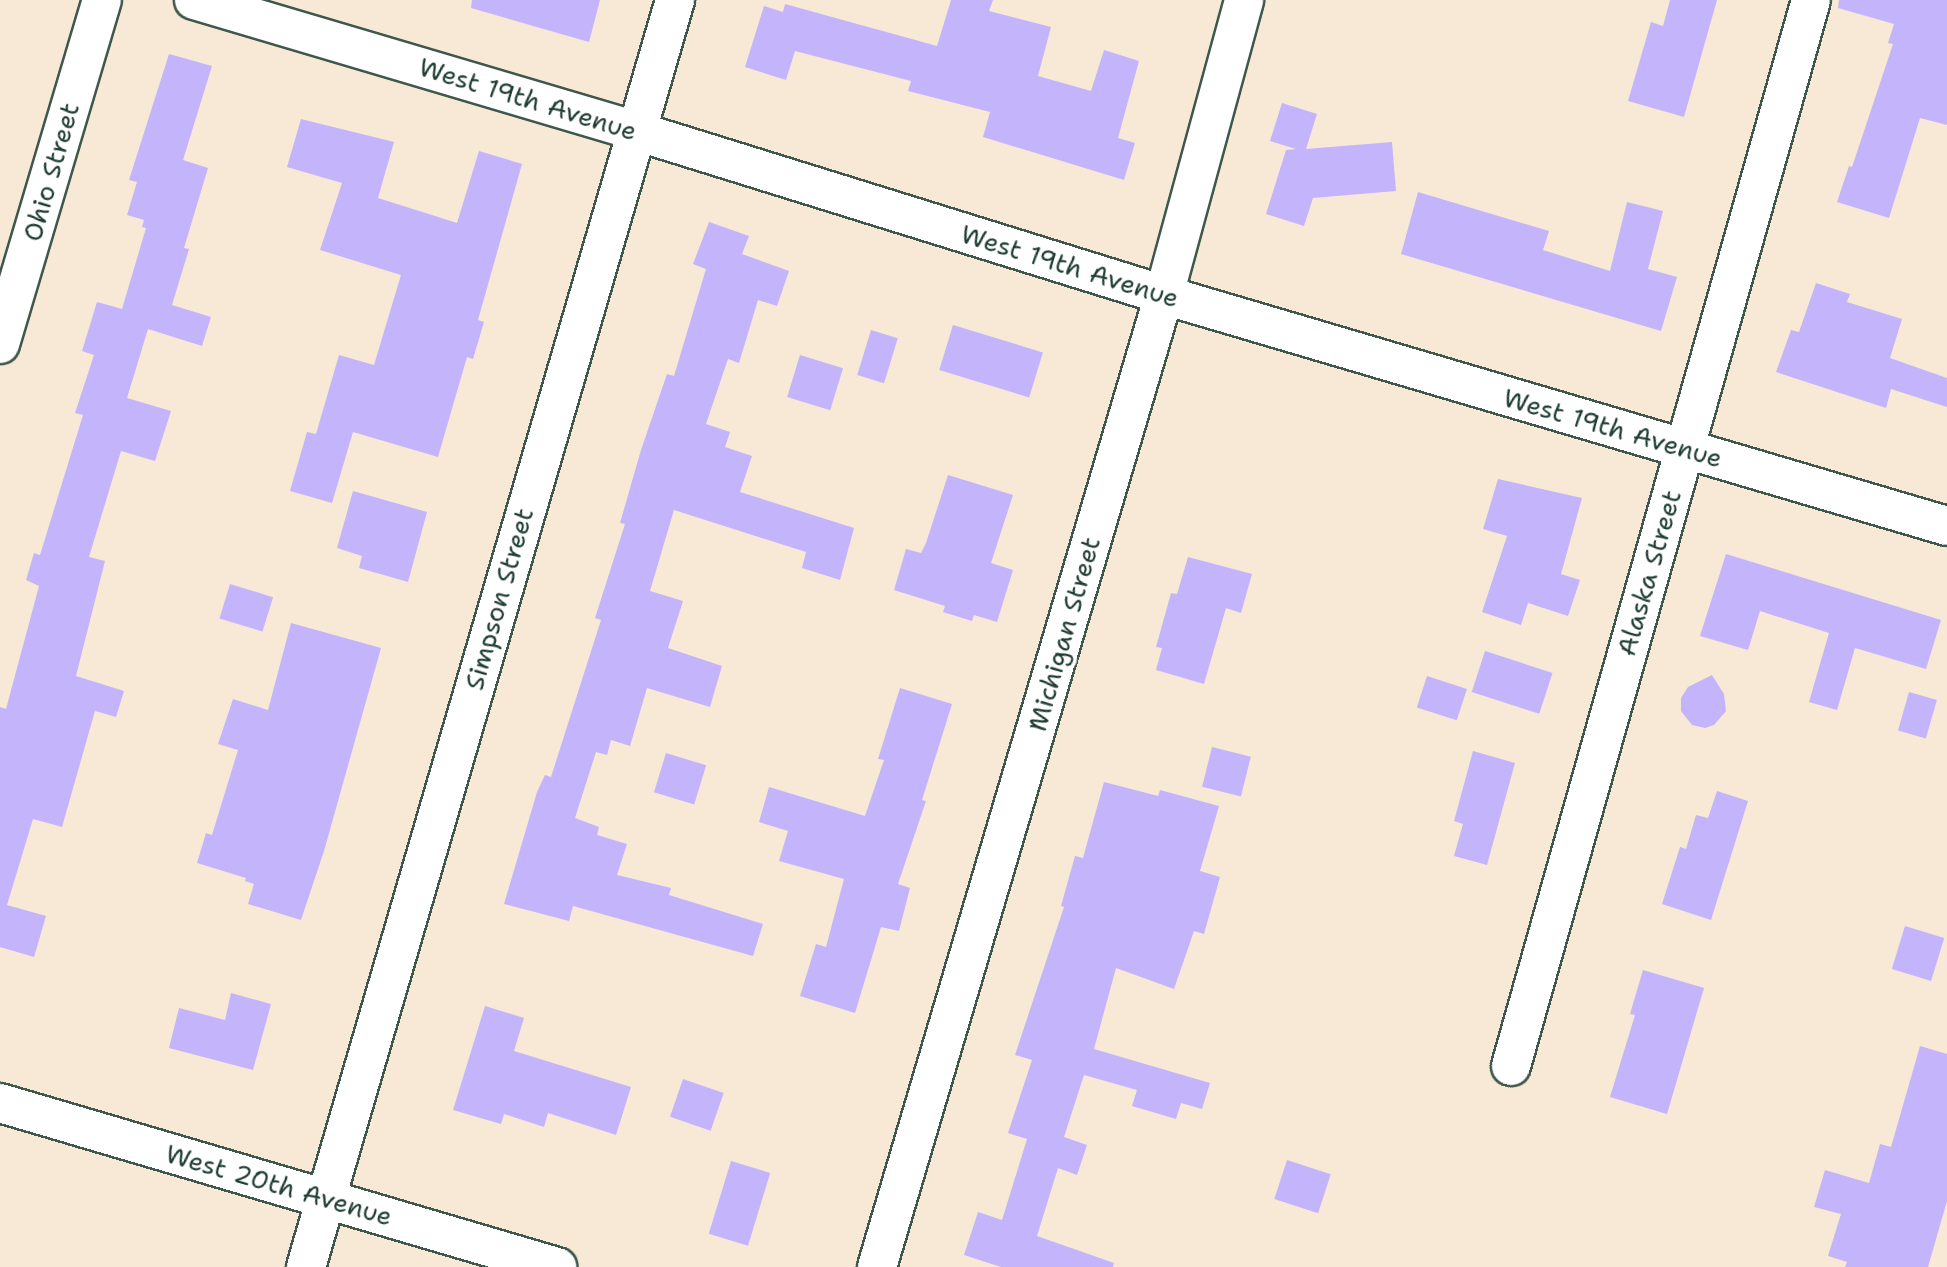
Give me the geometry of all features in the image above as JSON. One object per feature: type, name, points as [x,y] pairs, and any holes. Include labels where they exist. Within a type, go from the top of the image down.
[{"type":"street","name":"Ohio Street","points":[[0,344],[102,0]]},
{"type":"street","name":"West 19th Avenue","points":[[194,0],[636,131],[1164,295],[1947,526]]},
{"type":"street","name":"Simpson Street","points":[[306,1267],[675,0]]},
{"type":"street","name":"Michigan Street","points":[[877,1267],[1164,295],[1244,0]]},
{"type":"street","name":"Alaska Street","points":[[1511,1066],[1811,0]]},
{"type":"street","name":"West 20th Avenue","points":[[0,1103],[558,1267]]},
{"type":"building","points":[[472,0],[600,0],[589,42],[471,8]]},
{"type":"building","points":[[951,0],[993,0],[989,11],[1051,27],[1038,76],[1091,91],[1104,50],[1139,61],[1118,138],[1135,143],[1124,180],[983,137],[990,112],[908,91],[911,81],[795,51],[786,80],[745,67],[764,6],[783,12],[785,4],[937,46]]},
{"type":"building","points":[[1670,0],[1717,0],[1684,117],[1628,101],[1651,22],[1663,26]]},
{"type":"building","points":[[1839,0],[1947,0],[1947,125],[1920,118],[1889,218],[1837,202],[1849,166],[1852,167],[1893,44],[1888,43],[1894,24],[1838,8]]},
{"type":"building","points":[[169,54],[212,66],[183,160],[208,168],[184,248],[189,249],[172,305],[211,317],[202,346],[148,329],[127,398],[171,411],[155,461],[121,451],[89,557],[105,561],[76,676],[124,691],[116,717],[95,711],[62,827],[33,819],[7,905],[46,916],[34,957],[0,947],[0,707],[6,709],[39,586],[26,580],[34,553],[40,555],[83,415],[75,413],[94,355],[82,351],[97,302],[122,309],[146,228],[142,227],[144,220],[127,215],[137,182],[129,180]]},
{"type":"building","points":[[1282,103],[1317,114],[1306,149],[1392,142],[1396,191],[1313,198],[1304,226],[1266,214],[1286,150],[1296,149],[1270,141]]},
{"type":"building","points":[[301,119],[394,142],[378,198],[457,223],[479,151],[522,164],[478,320],[484,322],[473,359],[467,357],[438,457],[353,432],[332,503],[290,491],[307,432],[316,434],[339,355],[374,365],[401,275],[320,250],[342,183],[287,167]]},
{"type":"building","points":[[1418,192],[1549,231],[1543,250],[1610,271],[1627,202],[1663,211],[1648,269],[1677,277],[1661,331],[1401,254]]},
{"type":"building","points":[[709,222],[749,236],[742,254],[789,271],[777,306],[758,300],[739,363],[728,359],[706,424],[730,432],[725,447],[752,456],[740,492],[854,528],[840,580],[802,568],[806,552],[674,510],[650,591],[683,601],[668,648],[722,666],[710,707],[647,688],[630,746],[611,740],[607,755],[596,752],[575,818],[599,827],[597,835],[627,844],[617,875],[671,888],[669,895],[763,924],[753,956],[573,906],[569,921],[504,904],[537,792],[545,775],[551,777],[601,620],[595,618],[625,524],[620,523],[641,450],[667,374],[674,376],[706,269],[693,264]]},
{"type":"building","points":[[1816,283],[1850,294],[1847,302],[1902,319],[1890,358],[1947,378],[1947,407],[1891,389],[1886,408],[1776,372],[1791,330],[1799,332]]},
{"type":"building","points":[[953,325],[1043,352],[1029,397],[939,370]]},
{"type":"building","points":[[871,330],[898,338],[884,383],[857,375]]},
{"type":"building","points":[[800,355],[843,368],[830,410],[787,397]]},
{"type":"building","points":[[948,475],[1013,495],[991,563],[1013,570],[997,622],[974,615],[972,621],[943,612],[945,606],[894,590],[906,549],[921,553],[926,543]]},
{"type":"building","points":[[1498,479],[1582,498],[1561,574],[1580,580],[1568,616],[1528,603],[1521,625],[1482,612],[1507,536],[1483,529]]},
{"type":"building","points":[[353,491],[427,512],[408,582],[359,568],[362,556],[337,548]]},
{"type":"building","points":[[1726,554],[1941,620],[1926,669],[1855,648],[1837,710],[1809,702],[1829,633],[1760,611],[1748,650],[1700,636]]},
{"type":"building","points":[[1188,557],[1252,574],[1241,613],[1226,608],[1204,684],[1156,670],[1162,648],[1156,647],[1171,593],[1177,594]]},
{"type":"building","points":[[230,584],[273,597],[263,632],[219,618]]},
{"type":"building","points":[[291,623],[381,648],[324,851],[301,920],[248,904],[254,884],[245,881],[246,878],[197,863],[206,833],[212,835],[238,750],[218,744],[233,699],[268,710]]},
{"type":"building","points":[[1485,651],[1553,673],[1539,714],[1472,692]]},
{"type":"building","points":[[1712,675],[1724,694],[1726,711],[1714,725],[1705,728],[1692,725],[1681,711],[1681,698],[1688,687]]},
{"type":"building","points":[[1427,676],[1467,689],[1457,720],[1417,707]]},
{"type":"building","points":[[900,688],[952,704],[922,800],[926,801],[898,884],[910,888],[899,931],[881,927],[855,1013],[800,996],[816,944],[826,947],[844,879],[779,861],[788,831],[759,822],[769,787],[865,816],[884,760],[878,759]]},
{"type":"building","points":[[1909,692],[1937,700],[1926,738],[1898,730]]},
{"type":"building","points":[[1212,747],[1251,757],[1241,796],[1202,787]]},
{"type":"building","points":[[1473,751],[1515,763],[1487,865],[1454,856],[1463,824],[1454,821]]},
{"type":"building","points":[[666,753],[706,765],[694,804],[654,792]]},
{"type":"building","points":[[1104,782],[1158,796],[1160,790],[1219,806],[1200,871],[1220,877],[1204,934],[1194,931],[1174,989],[1116,968],[1094,1049],[1210,1083],[1202,1109],[1181,1103],[1176,1119],[1132,1106],[1137,1090],[1084,1075],[1064,1137],[1087,1145],[1077,1175],[1058,1168],[1037,1236],[1114,1263],[1113,1267],[1001,1267],[964,1255],[978,1212],[1002,1220],[1027,1139],[1008,1133],[1032,1060],[1015,1055],[1064,907],[1061,906],[1075,856],[1083,858]]},
{"type":"building","points":[[1717,791],[1748,801],[1711,920],[1662,904],[1680,847],[1686,849],[1696,815],[1708,818]]},
{"type":"building","points":[[1905,926],[1944,938],[1931,981],[1892,969]]},
{"type":"building","points":[[1643,970],[1704,988],[1667,1114],[1610,1097],[1635,1015],[1630,1014]]},
{"type":"building","points":[[231,993],[271,1004],[253,1070],[169,1048],[179,1008],[225,1020]]},
{"type":"building","points":[[485,1006],[524,1018],[514,1051],[631,1087],[616,1135],[548,1113],[544,1127],[504,1114],[501,1124],[453,1110]]},
{"type":"building","points":[[1920,1046],[1947,1054],[1947,1201],[1928,1267],[1845,1267],[1847,1262],[1828,1256],[1841,1214],[1814,1207],[1825,1170],[1869,1183],[1880,1144],[1891,1147]]},
{"type":"building","points":[[683,1079],[724,1093],[711,1131],[670,1117]]},
{"type":"building","points":[[1287,1160],[1331,1174],[1318,1213],[1274,1199]]},
{"type":"building","points":[[731,1161],[770,1173],[748,1246],[709,1234]]}]
